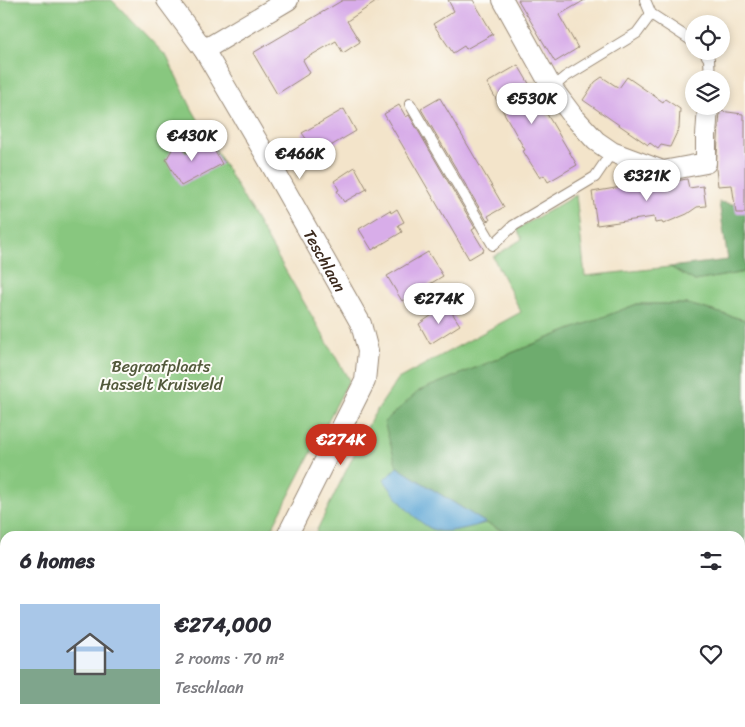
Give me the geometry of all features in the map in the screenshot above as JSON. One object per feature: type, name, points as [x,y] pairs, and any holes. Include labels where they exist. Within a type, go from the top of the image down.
[{"type":"street","name":"Teschlaan","points":[[167,0],[204,50],[265,154],[361,324],[368,351],[365,381],[290,531]]},
{"type":"street","points":[[204,50],[288,0]]},
{"type":"street","points":[[503,0],[552,88],[573,116],[596,141],[612,152],[663,171],[706,164],[707,115]]},
{"type":"lane","points":[[645,0],[651,14],[685,36]]},
{"type":"lane","points":[[552,88],[565,77],[637,33],[651,14]]},
{"type":"lane","points":[[410,104],[493,245],[513,226],[595,177],[612,152]]},
{"type":"green space","name":"Begraafplaats Hasselt Kruisveld","points":[[0,0],[112,0],[167,57],[192,109],[349,380],[271,531],[0,531]]},
{"type":"green space","points":[[576,195],[585,276],[670,267],[695,281],[744,272],[745,269],[745,320],[688,304],[637,304],[419,391],[486,523],[503,531],[316,531],[373,416],[398,379],[521,312],[493,257],[522,239],[517,229]]},
{"type":"green space","points":[[719,202],[745,206],[745,272],[695,281],[670,267],[728,260]]},
{"type":"green space","points":[[637,304],[688,304],[745,320],[745,531],[503,531],[486,523],[397,467],[384,422],[419,391]]},
{"type":"water","points":[[397,467],[486,523],[447,531],[437,531],[429,528],[407,509],[384,480]]},
{"type":"building","points":[[343,0],[379,0],[347,21],[360,42],[343,53],[336,41],[303,60],[310,73],[277,94],[253,53]]},
{"type":"building","points":[[448,0],[473,0],[493,34],[466,49],[464,46],[453,53],[433,24],[454,11]]},
{"type":"building","points":[[518,0],[585,0],[559,15],[578,48],[555,62]]},
{"type":"building","points":[[518,65],[577,165],[548,182],[544,175],[540,178],[523,151],[525,150],[487,83]]},
{"type":"building","points":[[602,77],[619,88],[627,77],[663,102],[665,99],[680,109],[679,128],[670,147],[661,145],[658,149],[650,143],[648,145],[583,100],[595,82]]},
{"type":"building","points":[[440,98],[504,207],[488,216],[490,220],[487,221],[421,109]]},
{"type":"building","points":[[399,105],[406,117],[409,115],[475,228],[472,230],[484,250],[469,259],[384,114]]},
{"type":"building","points":[[344,109],[356,131],[317,154],[302,133]]},
{"type":"building","points":[[730,112],[743,114],[743,119],[745,119],[745,213],[736,213],[732,185],[718,186],[716,169],[720,115],[730,115]]},
{"type":"building","points":[[178,139],[186,153],[209,141],[222,164],[181,186],[166,160]]},
{"type":"building","points":[[355,167],[367,189],[344,202],[337,191],[339,190],[334,181]]},
{"type":"building","points":[[687,179],[689,188],[703,186],[706,206],[697,207],[687,214],[663,224],[662,222],[655,223],[654,217],[597,225],[592,192],[656,181],[665,183]]},
{"type":"building","points":[[397,209],[404,222],[398,225],[402,232],[372,250],[359,229],[390,210],[391,213]]},
{"type":"building","points":[[428,252],[443,276],[402,301],[387,276]]},
{"type":"building","points":[[447,305],[460,325],[430,344],[419,324]]}]
